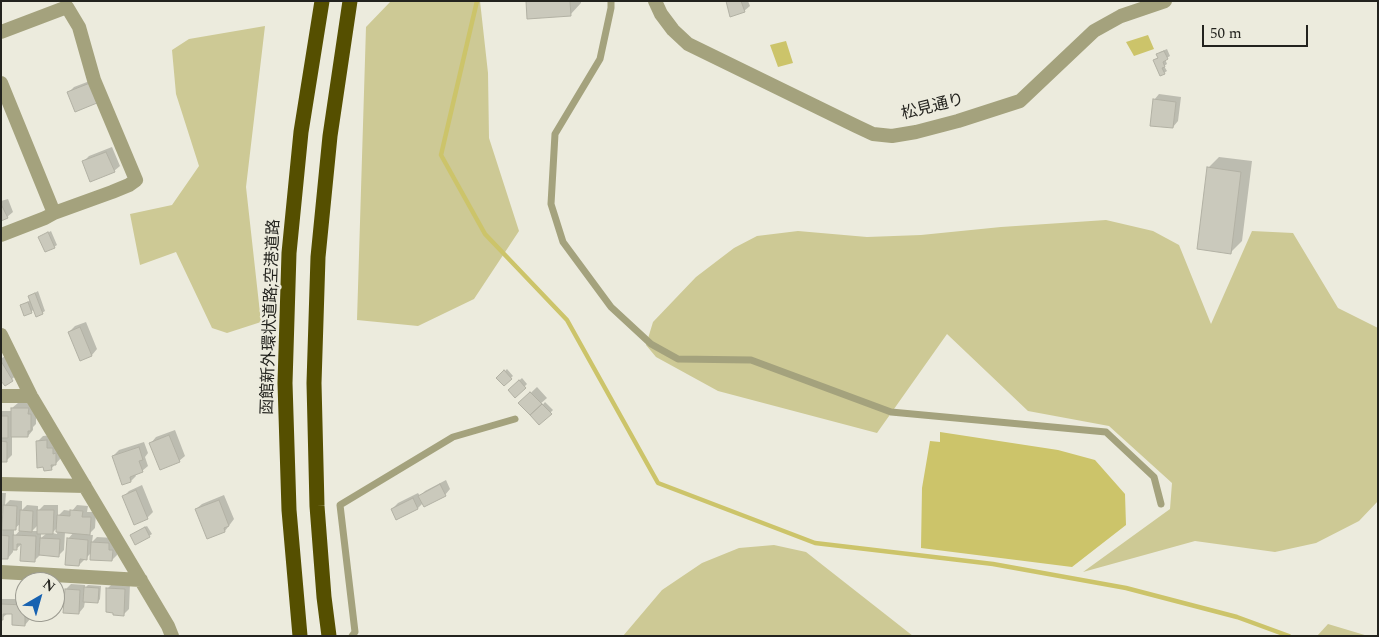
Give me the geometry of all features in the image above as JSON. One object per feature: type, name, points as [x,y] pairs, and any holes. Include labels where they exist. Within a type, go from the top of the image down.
[{"type":"highway","name":"函館新外環状道路;空港道路","points":[[300,636],[289,510],[285,382],[289,253],[301,132],[322,1]]},
{"type":"highway","points":[[329,636],[317,506],[314,383],[318,257],[330,136],[350,1]]},
{"type":"street","name":"松見通り","points":[[655,1],[661,14],[673,30],[688,44],[873,134],[892,136],[958,121],[1020,101],[1094,31],[1121,16],[1165,1]]},
{"type":"street","points":[[1,32],[67,7],[79,27],[94,80],[136,180],[112,192],[1,235]]},
{"type":"street","points":[[1,83],[54,213]]},
{"type":"street","points":[[1,335],[31,396],[141,580],[172,636]]},
{"type":"street","points":[[1,396],[31,396]]},
{"type":"street","points":[[1,484],[85,486]]},
{"type":"street","points":[[1,572],[141,580]]},
{"type":"lane","points":[[611,1],[612,8],[600,59],[555,134],[551,204],[563,242],[611,307],[631,326],[651,344],[678,359],[751,360],[891,412],[1106,432],[1154,477],[1161,504]]},
{"type":"lane","points":[[352,636],[355,632],[340,504],[452,437],[515,419]]},
{"type":"shaded area","points":[[391,1],[480,1],[488,73],[489,138],[519,231],[474,299],[418,326],[357,320],[366,27]]},
{"type":"shaded area","points":[[265,26],[246,187],[261,322],[227,333],[212,328],[176,252],[140,265],[130,214],[172,205],[199,166],[176,94],[172,50],[189,39]]},
{"type":"shaded area","points":[[1148,35],[1154,49],[1134,56],[1126,42]]},
{"type":"shaded area","points":[[786,41],[793,63],[778,67],[770,45]]},
{"type":"shaded area","points":[[1106,220],[1153,231],[1179,245],[1211,324],[1252,231],[1293,233],[1338,308],[1378,328],[1378,501],[1359,521],[1316,543],[1275,552],[1195,541],[1083,572],[1170,509],[1172,483],[1109,426],[1028,411],[947,334],[877,433],[718,391],[656,357],[646,345],[653,322],[696,277],[734,248],[757,236],[798,231],[867,237],[921,235],[1001,227]]},
{"type":"shaded area","points":[[940,432],[1058,450],[1095,460],[1125,494],[1126,525],[1072,567],[921,548],[922,488],[930,441],[940,442]]},
{"type":"shaded area","points":[[774,545],[806,552],[913,636],[623,636],[662,590],[702,563],[739,548]]},
{"type":"shaded area","points":[[1328,624],[1368,636],[1317,636]]},
{"type":"building","points":[[526,1],[570,1],[571,16],[527,19]]},
{"type":"building","points":[[726,1],[741,1],[745,12],[730,17]]},
{"type":"building","points":[[1164,51],[1168,59],[1163,62],[1165,67],[1162,68],[1165,74],[1160,76],[1153,60],[1158,58],[1156,54]]},
{"type":"building","points":[[90,83],[97,103],[75,112],[67,92]]},
{"type":"building","points":[[1153,99],[1176,102],[1173,128],[1150,126]]},
{"type":"building","points":[[106,152],[115,172],[90,182],[82,161]]},
{"type":"building","points":[[1207,167],[1241,172],[1231,254],[1197,249]]},
{"type":"building","points":[[1,204],[8,218],[1,221]]},
{"type":"building","points":[[48,232],[55,248],[45,252],[38,237]]},
{"type":"building","points":[[35,293],[43,314],[36,317],[28,296]]},
{"type":"building","points":[[28,302],[32,313],[24,316],[20,305]]},
{"type":"building","points":[[80,327],[92,356],[80,361],[68,332]]},
{"type":"building","points":[[1,361],[13,381],[5,386],[1,381]]},
{"type":"building","points":[[504,370],[512,379],[504,386],[496,378]]},
{"type":"building","points":[[519,380],[526,388],[515,398],[508,390]]},
{"type":"building","points":[[530,392],[542,404],[530,415],[518,403]]},
{"type":"building","points":[[542,404],[552,414],[539,425],[530,415]]},
{"type":"building","points":[[11,408],[29,408],[28,414],[31,414],[31,431],[28,431],[28,437],[11,437]]},
{"type":"building","points":[[1,416],[8,416],[8,438],[1,438]]},
{"type":"building","points":[[169,435],[180,462],[160,470],[149,443]]},
{"type":"building","points":[[47,440],[47,448],[53,448],[53,454],[56,453],[56,465],[51,465],[52,470],[44,471],[43,467],[37,468],[36,441]]},
{"type":"building","points":[[1,441],[7,442],[7,462],[1,462]]},
{"type":"building","points":[[139,447],[143,460],[139,461],[143,472],[130,477],[131,482],[122,485],[112,456]]},
{"type":"building","points":[[440,484],[446,496],[424,507],[418,496]]},
{"type":"building","points":[[136,490],[148,519],[134,525],[122,496]]},
{"type":"building","points":[[413,498],[418,509],[396,520],[391,509]]},
{"type":"building","points":[[219,500],[229,526],[224,528],[225,532],[207,539],[195,509]]},
{"type":"building","points":[[3,505],[17,506],[16,530],[2,530]]},
{"type":"building","points":[[20,510],[33,511],[32,532],[19,531]]},
{"type":"building","points":[[37,510],[54,510],[53,534],[37,534]]},
{"type":"building","points":[[70,510],[83,511],[82,517],[91,517],[90,535],[56,532],[57,515],[70,516]]},
{"type":"building","points":[[145,527],[150,537],[135,545],[130,535]]},
{"type":"building","points":[[1,535],[9,536],[8,559],[1,559]]},
{"type":"building","points":[[13,535],[36,536],[35,562],[20,561],[21,544],[17,544],[17,550],[13,550]]},
{"type":"building","points":[[40,538],[60,539],[59,557],[39,555]]},
{"type":"building","points":[[67,538],[88,540],[87,560],[80,559],[79,566],[65,565]]},
{"type":"building","points":[[91,542],[109,543],[109,550],[113,550],[112,561],[90,560]]},
{"type":"building","points":[[84,587],[99,588],[98,603],[83,602]]},
{"type":"building","points":[[106,588],[125,589],[124,616],[106,612]]},
{"type":"building","points":[[65,589],[80,590],[79,614],[65,613]]},
{"type":"building","points":[[1,604],[15,605],[15,622],[25,622],[25,626],[12,625],[12,614],[3,614],[3,620],[1,620]]},
{"type":"waterway","points":[[477,1],[441,155],[485,234],[567,320],[658,483],[815,543],[993,564],[1126,588],[1237,617],[1289,636]]}]
